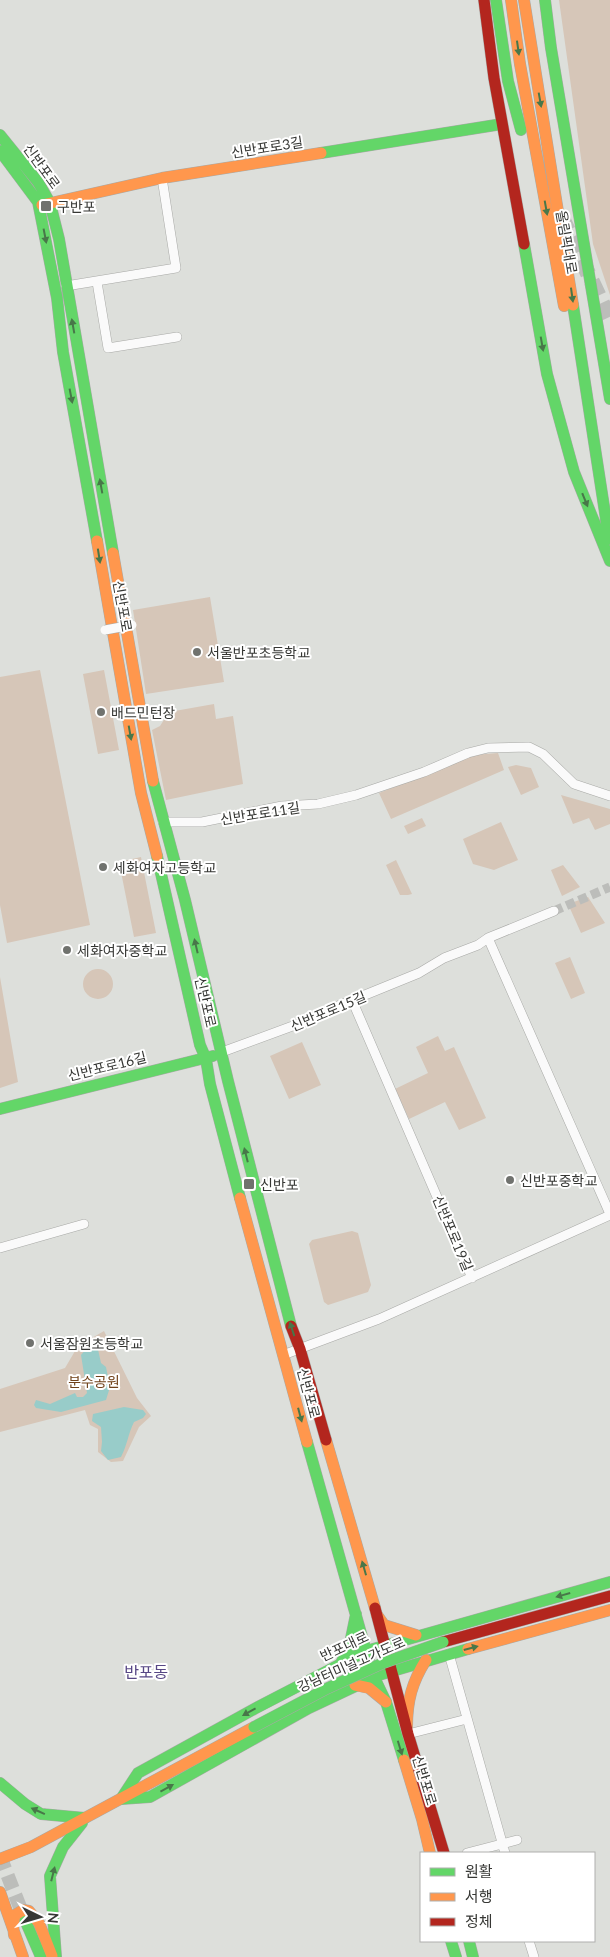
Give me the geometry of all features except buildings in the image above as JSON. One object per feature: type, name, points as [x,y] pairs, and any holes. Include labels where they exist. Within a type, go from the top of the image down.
[{"type":"main road","points":[[484,0],[494,78],[547,374],[574,472],[610,561]]},
{"type":"main road","points":[[496,0],[505,73],[511,100],[522,130]]},
{"type":"main road","name":"올림픽대로","points":[[511,0],[558,278],[610,544]]},
{"type":"main road","name":"올림픽대로","points":[[524,0],[569,275],[600,487]]},
{"type":"main road","name":"올림픽대로","points":[[545,0],[552,57],[610,399]]},
{"type":"main road","name":"신반포로3길","points":[[39,206],[162,178],[502,124]]},
{"type":"main road","name":"신반포로","points":[[0,135],[38,182],[50,203],[59,239],[147,753],[163,822],[185,900],[283,1298],[293,1333],[300,1349],[377,1615],[407,1730],[444,1852]]},
{"type":"main road","name":"신반포로","points":[[0,151],[34,193],[39,206],[57,298],[62,352],[141,793],[168,898],[200,1045],[206,1059],[210,1084],[282,1355],[366,1651],[374,1677],[386,1702],[422,1819],[430,1852]]},
{"type":"main road","name":"신반포로16길","points":[[0,1109],[206,1059],[222,1052]]},
{"type":"main road","name":"반포대로","points":[[121,1799],[138,1773],[366,1651],[385,1644],[610,1582]]},
{"type":"main road","name":"강남터미널고가도로","points":[[121,1799],[254,1727],[383,1663],[443,1642],[610,1596]]},
{"type":"main road","name":"반포대로","points":[[0,1859],[31,1847],[121,1799],[150,1797],[309,1708],[374,1677],[426,1660],[610,1610]]},
{"type":"main road","points":[[341,1663],[349,1648],[356,1614]]},
{"type":"main road","points":[[377,1615],[384,1624],[416,1636]]},
{"type":"main road","points":[[407,1730],[407,1704],[411,1686],[414,1677],[426,1660]]},
{"type":"main road","points":[[355,1685],[369,1688],[386,1702]]},
{"type":"main road","points":[[292,1689],[300,1689],[307,1692],[310,1698],[309,1708]]},
{"type":"main road","points":[[0,1783],[26,1805],[41,1814],[85,1818]]},
{"type":"main road","points":[[54,1957],[50,1876],[63,1847],[85,1818]]},
{"type":"main road","points":[[0,1892],[23,1957]]},
{"type":"main road","points":[[0,1906],[8,1917]]},
{"type":"main road","points":[[14,1935],[12,1924],[15,1915],[23,1910],[29,1911],[39,1923],[54,1957]]},
{"type":"main road","points":[[33,1957],[23,1922],[41,1957]]},
{"type":"main road","points":[[451,1942],[456,1957]]},
{"type":"main road","points":[[468,1942],[473,1957]]},
{"type":"street","points":[[66,286],[176,268],[162,178]]},
{"type":"street","points":[[97,282],[108,348],[177,337]]},
{"type":"street","points":[[105,630],[132,625]]},
{"type":"street","name":"신반포로11길","points":[[163,822],[202,822],[282,806],[318,804],[356,795],[424,772],[468,753],[488,748],[530,747],[543,754],[574,784],[610,796]]},
{"type":"street","name":"신반포로15길","points":[[222,1052],[317,1018],[333,1008],[418,973],[444,958],[478,945],[488,938],[554,911]]},
{"type":"street","points":[[472,1278],[610,1214],[488,938]]},
{"type":"street","name":"신반포로19길","points":[[282,1355],[379,1319],[472,1278],[352,1000]]},
{"type":"street","points":[[0,1248],[84,1224]]},
{"type":"street","points":[[449,1654],[504,1849]]},
{"type":"street","points":[[407,1730],[467,1719]]},
{"type":"street","points":[[476,1852],[504,1849],[516,1840]]},
{"type":"street","points":[[529,1942],[534,1957]]},
{"type":"green space","points":[[559,0],[610,0],[610,295],[593,244]]},
{"type":"green space","points":[[210,597],[224,682],[146,694],[133,610]]},
{"type":"green space","points":[[40,670],[90,925],[7,943],[0,905],[0,677]]},
{"type":"green space","name":"배드민턴장","points":[[104,670],[119,750],[98,754],[83,674]]},
{"type":"green space","points":[[214,704],[216,719],[233,716],[243,784],[166,800],[152,730],[160,726],[169,712]]},
{"type":"green space","points":[[498,753],[504,770],[391,819],[379,793],[473,755]]},
{"type":"green space","points":[[516,765],[531,768],[539,787],[521,795],[508,767]]},
{"type":"green space","points":[[561,795],[610,809],[610,824],[595,830],[589,818],[573,824]]},
{"type":"green space","points":[[422,818],[426,826],[408,834],[404,826]]},
{"type":"green space","points":[[501,822],[518,860],[494,870],[473,864],[463,839]]},
{"type":"green space","points":[[141,857],[156,933],[134,937],[119,862]]},
{"type":"green space","points":[[396,860],[412,894],[400,895],[386,865]]},
{"type":"green space","points":[[563,865],[580,887],[562,896],[551,870]]},
{"type":"green space","points":[[588,897],[605,923],[581,933],[568,904]]},
{"type":"green space","points":[[570,957],[585,993],[571,999],[555,963]]},
{"type":"green space","points":[[98,969],[104,970],[112,978],[112,990],[104,998],[98,999],[92,998],[84,990],[83,984],[84,978],[92,970]]},
{"type":"green space","points":[[0,977],[18,1082],[0,1088]]},
{"type":"green space","points":[[438,1036],[445,1051],[454,1047],[486,1118],[459,1130],[445,1102],[409,1119],[395,1089],[428,1073],[416,1047]]},
{"type":"green space","points":[[302,1042],[321,1085],[289,1099],[270,1056]]},
{"type":"green space","points":[[352,1231],[358,1233],[371,1285],[368,1292],[328,1305],[324,1302],[309,1244],[312,1240]]},
{"type":"green space","name":"분수공원","points":[[104,1331],[137,1398],[151,1416],[139,1427],[123,1461],[111,1462],[98,1452],[98,1429],[90,1425],[85,1410],[0,1432],[0,1389],[65,1368],[78,1346]]},
{"type":"water","points":[[97,1345],[101,1363],[106,1367],[110,1387],[106,1400],[61,1412],[36,1408],[34,1405],[36,1400],[50,1404],[75,1393],[77,1397],[83,1397],[87,1393],[81,1355],[87,1348]]},
{"type":"water","points":[[124,1407],[143,1410],[146,1414],[143,1418],[134,1422],[121,1457],[108,1460],[101,1451],[101,1427],[92,1421],[93,1414]]},
{"type":"tunnel","points":[[561,216],[610,320]]},
{"type":"tunnel","points":[[554,911],[610,887]]},
{"type":"tunnel","points":[[0,1856],[25,1920]]},
{"type":"traffic: fast","points":[[496,0],[508,81],[521,130]]},
{"type":"traffic: fast","points":[[545,0],[551,48],[610,399]]},
{"type":"traffic: fast","points":[[321,153],[502,124]]},
{"type":"traffic: fast","points":[[0,135],[38,182],[50,203],[59,239],[113,553]]},
{"type":"traffic: fast","points":[[0,151],[38,202],[57,298],[63,352],[97,541]]},
{"type":"traffic: fast","points":[[524,244],[547,374],[574,472],[610,561]]},
{"type":"traffic: fast","points":[[573,305],[609,539]]},
{"type":"traffic: fast","points":[[153,781],[185,900],[228,1081],[291,1326]]},
{"type":"traffic: fast","points":[[157,856],[200,1045],[206,1059],[210,1084],[240,1198]]},
{"type":"traffic: fast","points":[[0,1109],[213,1056]]},
{"type":"traffic: fast","points":[[307,1442],[366,1651],[374,1677],[386,1702],[404,1760]]},
{"type":"traffic: fast","points":[[121,1799],[138,1773],[256,1708],[366,1651],[610,1582]]},
{"type":"traffic: fast","points":[[341,1663],[349,1648],[356,1614]]},
{"type":"traffic: fast","points":[[254,1727],[328,1688],[383,1663],[443,1642]]},
{"type":"traffic: fast","points":[[121,1799],[150,1797],[309,1708],[379,1675],[468,1649]]},
{"type":"traffic: fast","points":[[0,1783],[25,1804],[41,1814],[85,1818]]},
{"type":"traffic: fast","points":[[56,1957],[50,1876],[63,1847],[82,1823]]},
{"type":"traffic: fast","points":[[25,1920],[41,1957]]},
{"type":"traffic: fast","points":[[451,1942],[456,1957]]},
{"type":"traffic: fast","points":[[469,1942],[473,1957]]},
{"type":"traffic: slow","points":[[511,0],[520,64],[564,306]]},
{"type":"traffic: slow","points":[[524,0],[573,305]]},
{"type":"traffic: slow","points":[[42,205],[162,178],[321,153]]},
{"type":"traffic: slow","points":[[97,541],[141,793],[157,856]]},
{"type":"traffic: slow","points":[[113,553],[153,781]]},
{"type":"traffic: slow","points":[[240,1198],[307,1442]]},
{"type":"traffic: slow","points":[[326,1440],[375,1608]]},
{"type":"traffic: slow","points":[[468,1649],[610,1610]]},
{"type":"traffic: slow","points":[[377,1615],[384,1625],[416,1635]]},
{"type":"traffic: slow","points":[[407,1727],[411,1692],[426,1660]]},
{"type":"traffic: slow","points":[[355,1685],[369,1688],[386,1702]]},
{"type":"traffic: slow","points":[[0,1859],[31,1847],[254,1727]]},
{"type":"traffic: slow","points":[[404,1760],[430,1852]]},
{"type":"traffic: slow","points":[[0,1892],[23,1957]]},
{"type":"traffic: slow","points":[[14,1935],[13,1924],[15,1915],[23,1910],[29,1911],[39,1923],[52,1956]]},
{"type":"traffic: jam","points":[[484,0],[494,78],[524,244]]},
{"type":"traffic: jam","points":[[291,1326],[300,1349],[326,1440]]},
{"type":"traffic: jam","points":[[443,1642],[610,1596]]},
{"type":"traffic: jam","points":[[375,1608],[408,1734],[444,1852]]},
{"type":"place","name":"구반포","points":[[46,206]]},
{"type":"place","name":"서울반포초등학교","points":[[197,652]]},
{"type":"place","name":"배드민턴장","points":[[101,712]]},
{"type":"place","name":"세화여자고등학교","points":[[103,867]]},
{"type":"place","name":"세화여자중학교","points":[[67,950]]},
{"type":"place","name":"신반포중학교","points":[[510,1180]]},
{"type":"place","name":"신반포","points":[[249,1184]]},
{"type":"place","name":"서울잠원초등학교","points":[[30,1343]]},
{"type":"district","name":"반포동","points":[[146,1671]]}]
